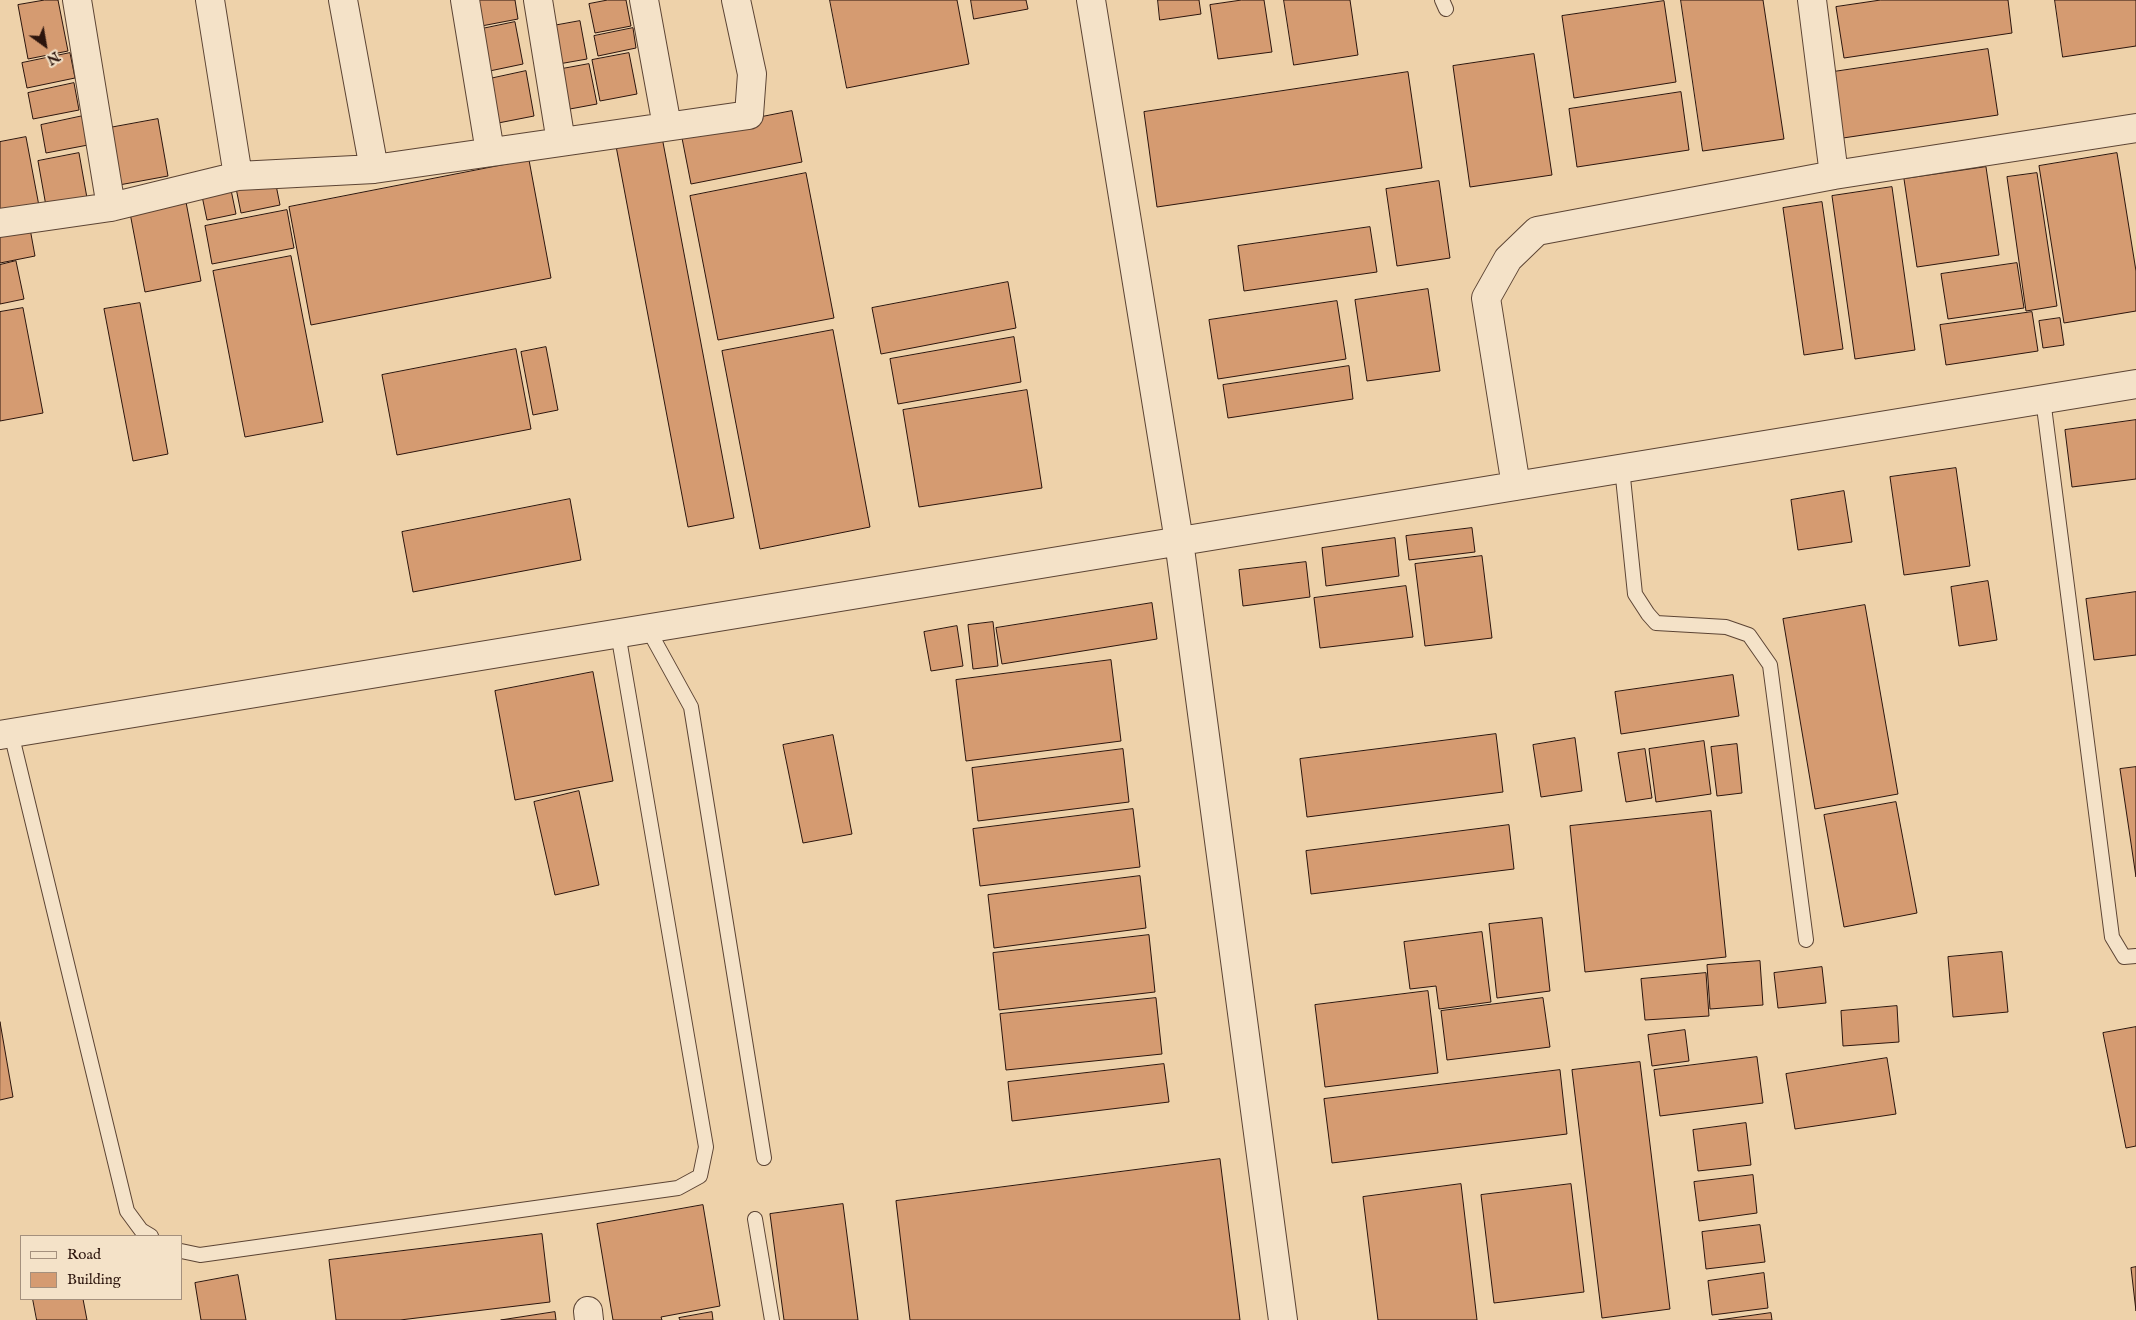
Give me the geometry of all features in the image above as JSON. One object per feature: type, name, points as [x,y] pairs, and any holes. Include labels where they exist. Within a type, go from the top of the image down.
[{"type":"street","points":[[77,0],[112,207]]},
{"type":"street","points":[[210,0],[238,176]]},
{"type":"street","points":[[343,0],[374,169]]},
{"type":"street","points":[[465,0],[490,152]]},
{"type":"street","points":[[538,0],[561,142]]},
{"type":"street","points":[[644,0],[667,126]]},
{"type":"street","points":[[0,223],[112,207],[238,176],[374,169],[749,115],[752,74],[736,0]]},
{"type":"street","points":[[1091,0],[1178,541],[1283,1320]]},
{"type":"street","points":[[1812,0],[1834,174]]},
{"type":"street","points":[[1516,486],[1486,298],[1508,259],[1537,230],[1834,174],[2136,128]]},
{"type":"street","points":[[5,734],[2136,384]]},
{"type":"lane","points":[[2043,399],[2112,937],[2124,957],[2136,956]]},
{"type":"lane","points":[[1622,468],[1635,594],[1648,614],[1656,623],[1726,627],[1749,636],[1770,665],[1806,940]]},
{"type":"lane","points":[[648,629],[691,706],[764,1158]]},
{"type":"lane","points":[[182,1251],[200,1255],[678,1188],[700,1176],[706,1147],[618,633]]},
{"type":"lane","points":[[5,734],[127,1211],[141,1230],[149,1235]]},
{"type":"lane","points":[[755,1219],[772,1320]]},
{"type":"building","points":[[45,0],[58,0],[68,51],[28,59],[18,5]]},
{"type":"building","points":[[466,0],[515,0],[518,19],[471,28]]},
{"type":"building","points":[[608,0],[626,0],[631,26],[595,33],[589,4]]},
{"type":"building","points":[[830,0],[957,0],[969,64],[847,88]]},
{"type":"building","points":[[971,0],[1026,0],[1028,9],[974,19]]},
{"type":"building","points":[[1158,0],[1199,0],[1201,14],[1160,20]]},
{"type":"building","points":[[1242,0],[1264,0],[1272,52],[1218,59],[1210,5]]},
{"type":"building","points":[[1284,0],[1350,0],[1358,55],[1294,65]]},
{"type":"building","points":[[1681,0],[1763,0],[1784,139],[1703,151]]},
{"type":"building","points":[[1881,0],[2008,0],[2012,33],[1844,58],[1836,7]]},
{"type":"building","points":[[2055,0],[2136,0],[2136,46],[2063,57]]},
{"type":"building","points":[[1664,1],[1676,82],[1574,98],[1562,16]]},
{"type":"building","points":[[580,21],[587,59],[553,65],[547,27]]},
{"type":"building","points":[[515,22],[523,64],[480,73],[472,31]]},
{"type":"building","points":[[633,28],[636,48],[598,56],[594,36]]},
{"type":"building","points":[[1988,49],[1998,115],[1843,138],[1833,72]]},
{"type":"building","points":[[70,53],[75,78],[27,88],[22,63]]},
{"type":"building","points":[[629,53],[637,94],[600,101],[592,60]]},
{"type":"building","points":[[1534,54],[1552,175],[1470,187],[1453,66]]},
{"type":"building","points":[[589,64],[597,104],[559,111],[551,71]]},
{"type":"building","points":[[526,71],[534,116],[488,125],[480,81]]},
{"type":"building","points":[[1408,72],[1422,168],[1157,207],[1144,112]]},
{"type":"building","points":[[74,83],[79,110],[33,119],[28,93]]},
{"type":"building","points":[[1681,92],[1689,150],[1577,167],[1569,109]]},
{"type":"building","points":[[792,111],[802,162],[691,184],[681,133]]},
{"type":"building","points":[[83,116],[88,145],[46,153],[41,125]]},
{"type":"building","points":[[158,119],[168,176],[119,185],[109,128]]},
{"type":"building","points":[[26,137],[39,206],[0,213],[0,142]]},
{"type":"building","points":[[662,137],[734,518],[688,527],[616,146]]},
{"type":"building","points":[[79,153],[87,198],[46,206],[38,161]]},
{"type":"building","points":[[2117,153],[2136,271],[2136,311],[2064,323],[2039,166]]},
{"type":"building","points":[[529,160],[551,278],[311,325],[289,207]]},
{"type":"building","points":[[1986,167],[1999,255],[1917,267],[1904,179]]},
{"type":"building","points":[[806,173],[834,318],[718,340],[690,196]]},
{"type":"building","points":[[2037,173],[2057,306],[2026,311],[2007,177]]},
{"type":"building","points":[[274,175],[280,205],[241,213],[235,183]]},
{"type":"building","points":[[1439,181],[1450,258],[1397,266],[1386,189]]},
{"type":"building","points":[[230,185],[236,214],[207,220],[201,191]]},
{"type":"building","points":[[1892,187],[1915,350],[1855,359],[1832,196]]},
{"type":"building","points":[[186,202],[201,281],[145,292],[130,213]]},
{"type":"building","points":[[1822,202],[1843,349],[1804,355],[1783,208]]},
{"type":"building","points":[[287,210],[294,248],[212,264],[205,226]]},
{"type":"building","points":[[29,223],[35,256],[0,263],[0,229]]},
{"type":"building","points":[[1370,227],[1377,272],[1244,291],[1238,246]]},
{"type":"building","points":[[291,256],[323,422],[245,437],[213,271]]},
{"type":"building","points":[[16,261],[24,299],[0,304],[0,265]]},
{"type":"building","points":[[2017,263],[2024,308],[1948,319],[1941,274]]},
{"type":"building","points":[[1008,282],[1016,328],[881,354],[872,308]]},
{"type":"building","points":[[1428,289],[1440,371],[1367,381],[1355,300]]},
{"type":"building","points":[[1337,301],[1346,359],[1218,379],[1209,320]]},
{"type":"building","points":[[140,303],[168,454],[133,461],[104,309]]},
{"type":"building","points":[[23,308],[43,413],[0,421],[0,312]]},
{"type":"building","points":[[2032,312],[2038,351],[1946,365],[1940,325]]},
{"type":"building","points":[[2060,318],[2064,345],[2043,348],[2039,321]]},
{"type":"building","points":[[833,330],[870,527],[760,549],[722,351]]},
{"type":"building","points":[[1014,337],[1021,382],[898,404],[890,359]]},
{"type":"building","points":[[546,347],[558,410],[533,415],[521,352]]},
{"type":"building","points":[[516,349],[531,429],[397,455],[382,375]]},
{"type":"building","points":[[1349,366],[1353,399],[1228,418],[1223,385]]},
{"type":"building","points":[[1027,390],[1042,488],[919,507],[903,410]]},
{"type":"building","points":[[2136,420],[2136,479],[2072,487],[2065,430]]},
{"type":"building","points":[[1956,468],[1970,566],[1904,575],[1890,477]]},
{"type":"building","points":[[1844,491],[1852,542],[1798,550],[1791,500]]},
{"type":"building","points":[[570,499],[581,560],[413,592],[402,532]]},
{"type":"building","points":[[1472,528],[1475,552],[1409,560],[1406,536]]},
{"type":"building","points":[[1395,538],[1399,576],[1326,586],[1322,548]]},
{"type":"building","points":[[1482,556],[1492,638],[1425,646],[1415,564]]},
{"type":"building","points":[[1306,562],[1310,597],[1243,606],[1239,570]]},
{"type":"building","points":[[1988,581],[1997,640],[1959,646],[1951,587]]},
{"type":"building","points":[[1406,586],[1413,637],[1320,648],[1314,598]]},
{"type":"building","points":[[2136,592],[2136,655],[2094,660],[2086,599]]},
{"type":"building","points":[[1152,603],[1157,639],[1002,664],[996,628]]},
{"type":"building","points":[[1865,605],[1898,794],[1815,809],[1783,619]]},
{"type":"building","points":[[993,622],[998,666],[973,669],[968,625]]},
{"type":"building","points":[[957,626],[963,666],[931,671],[924,632]]},
{"type":"building","points":[[1111,660],[1121,741],[966,761],[956,680]]},
{"type":"building","points":[[593,672],[613,781],[515,800],[495,691]]},
{"type":"building","points":[[1733,675],[1739,716],[1621,734],[1615,692]]},
{"type":"building","points":[[1496,734],[1503,792],[1307,817],[1300,759]]},
{"type":"building","points":[[833,735],[852,834],[803,843],[783,745]]},
{"type":"building","points":[[1575,738],[1582,791],[1541,797],[1533,745]]},
{"type":"building","points":[[1704,741],[1711,794],[1656,802],[1649,749]]},
{"type":"building","points":[[1737,744],[1742,793],[1717,796],[1711,747]]},
{"type":"building","points":[[1123,749],[1129,802],[978,821],[972,768]]},
{"type":"building","points":[[1645,749],[1652,798],[1626,802],[1618,753]]},
{"type":"building","points":[[2136,767],[2136,877],[2120,769]]},
{"type":"building","points":[[579,791],[599,885],[555,895],[534,802]]},
{"type":"building","points":[[1896,802],[1917,913],[1844,927],[1824,815]]},
{"type":"building","points":[[1133,809],[1140,867],[980,886],[973,829]]},
{"type":"building","points":[[1711,811],[1726,957],[1585,972],[1570,826]]},
{"type":"building","points":[[1509,825],[1514,869],[1311,894],[1306,851]]},
{"type":"building","points":[[1140,876],[1146,928],[994,948],[988,895]]},
{"type":"building","points":[[1542,918],[1550,991],[1497,998],[1489,924]]},
{"type":"building","points":[[1482,932],[1491,1002],[1439,1009],[1436,986],[1410,989],[1404,942]]},
{"type":"building","points":[[1149,935],[1155,992],[999,1010],[993,953]]},
{"type":"building","points":[[2002,952],[2008,1012],[1953,1017],[1948,957]]},
{"type":"building","points":[[1760,961],[1763,1005],[1710,1009],[1707,965]]},
{"type":"building","points":[[1822,967],[1826,1003],[1778,1008],[1774,973]]},
{"type":"building","points":[[1706,973],[1709,1016],[1645,1020],[1641,979]]},
{"type":"building","points":[[1428,991],[1438,1073],[1325,1087],[1315,1005]]},
{"type":"building","points":[[1156,998],[1162,1054],[1006,1070],[1000,1014]]},
{"type":"building","points":[[1543,998],[1550,1047],[1447,1060],[1441,1011]]},
{"type":"building","points":[[1897,1006],[1899,1042],[1843,1046],[1841,1011]]},
{"type":"building","points":[[0,1022],[13,1097],[0,1100]]},
{"type":"building","points":[[2136,1027],[2136,1146],[2126,1148],[2103,1033]]},
{"type":"building","points":[[1685,1030],[1689,1061],[1652,1066],[1648,1035]]},
{"type":"building","points":[[1757,1057],[1763,1103],[1660,1116],[1654,1070]]},
{"type":"building","points":[[1887,1058],[1896,1114],[1795,1129],[1786,1074]]},
{"type":"building","points":[[1640,1062],[1670,1309],[1602,1318],[1572,1070]]},
{"type":"building","points":[[1164,1064],[1169,1102],[1012,1121],[1008,1082]]},
{"type":"building","points":[[1560,1070],[1567,1134],[1332,1163],[1324,1099]]},
{"type":"building","points":[[1746,1123],[1751,1165],[1698,1171],[1693,1130]]},
{"type":"building","points":[[1220,1159],[1240,1320],[910,1320],[896,1201]]},
{"type":"building","points":[[1753,1175],[1757,1213],[1699,1221],[1694,1182]]},
{"type":"building","points":[[1461,1184],[1477,1320],[1378,1320],[1363,1197]]},
{"type":"building","points":[[1571,1184],[1584,1292],[1494,1303],[1481,1195]]},
{"type":"building","points":[[843,1204],[858,1320],[784,1320],[770,1214]]},
{"type":"building","points":[[703,1205],[720,1306],[661,1317],[662,1320],[613,1320],[597,1224]]},
{"type":"building","points":[[1760,1225],[1765,1262],[1706,1269],[1702,1232]]},
{"type":"building","points":[[542,1234],[550,1302],[400,1320],[336,1320],[329,1260]]},
{"type":"building","points":[[2136,1267],[2136,1311],[2131,1268]]},
{"type":"building","points":[[1764,1273],[1768,1308],[1712,1315],[1708,1281]]},
{"type":"building","points":[[238,1275],[246,1320],[201,1320],[195,1283]]},
{"type":"building","points":[[33,1300],[83,1300],[87,1320],[37,1320]]},
{"type":"building","points":[[555,1312],[556,1320],[501,1320]]},
{"type":"building","points":[[712,1312],[713,1320],[680,1320],[679,1318]]},
{"type":"building","points":[[1771,1313],[1772,1320],[1719,1320]]}]
